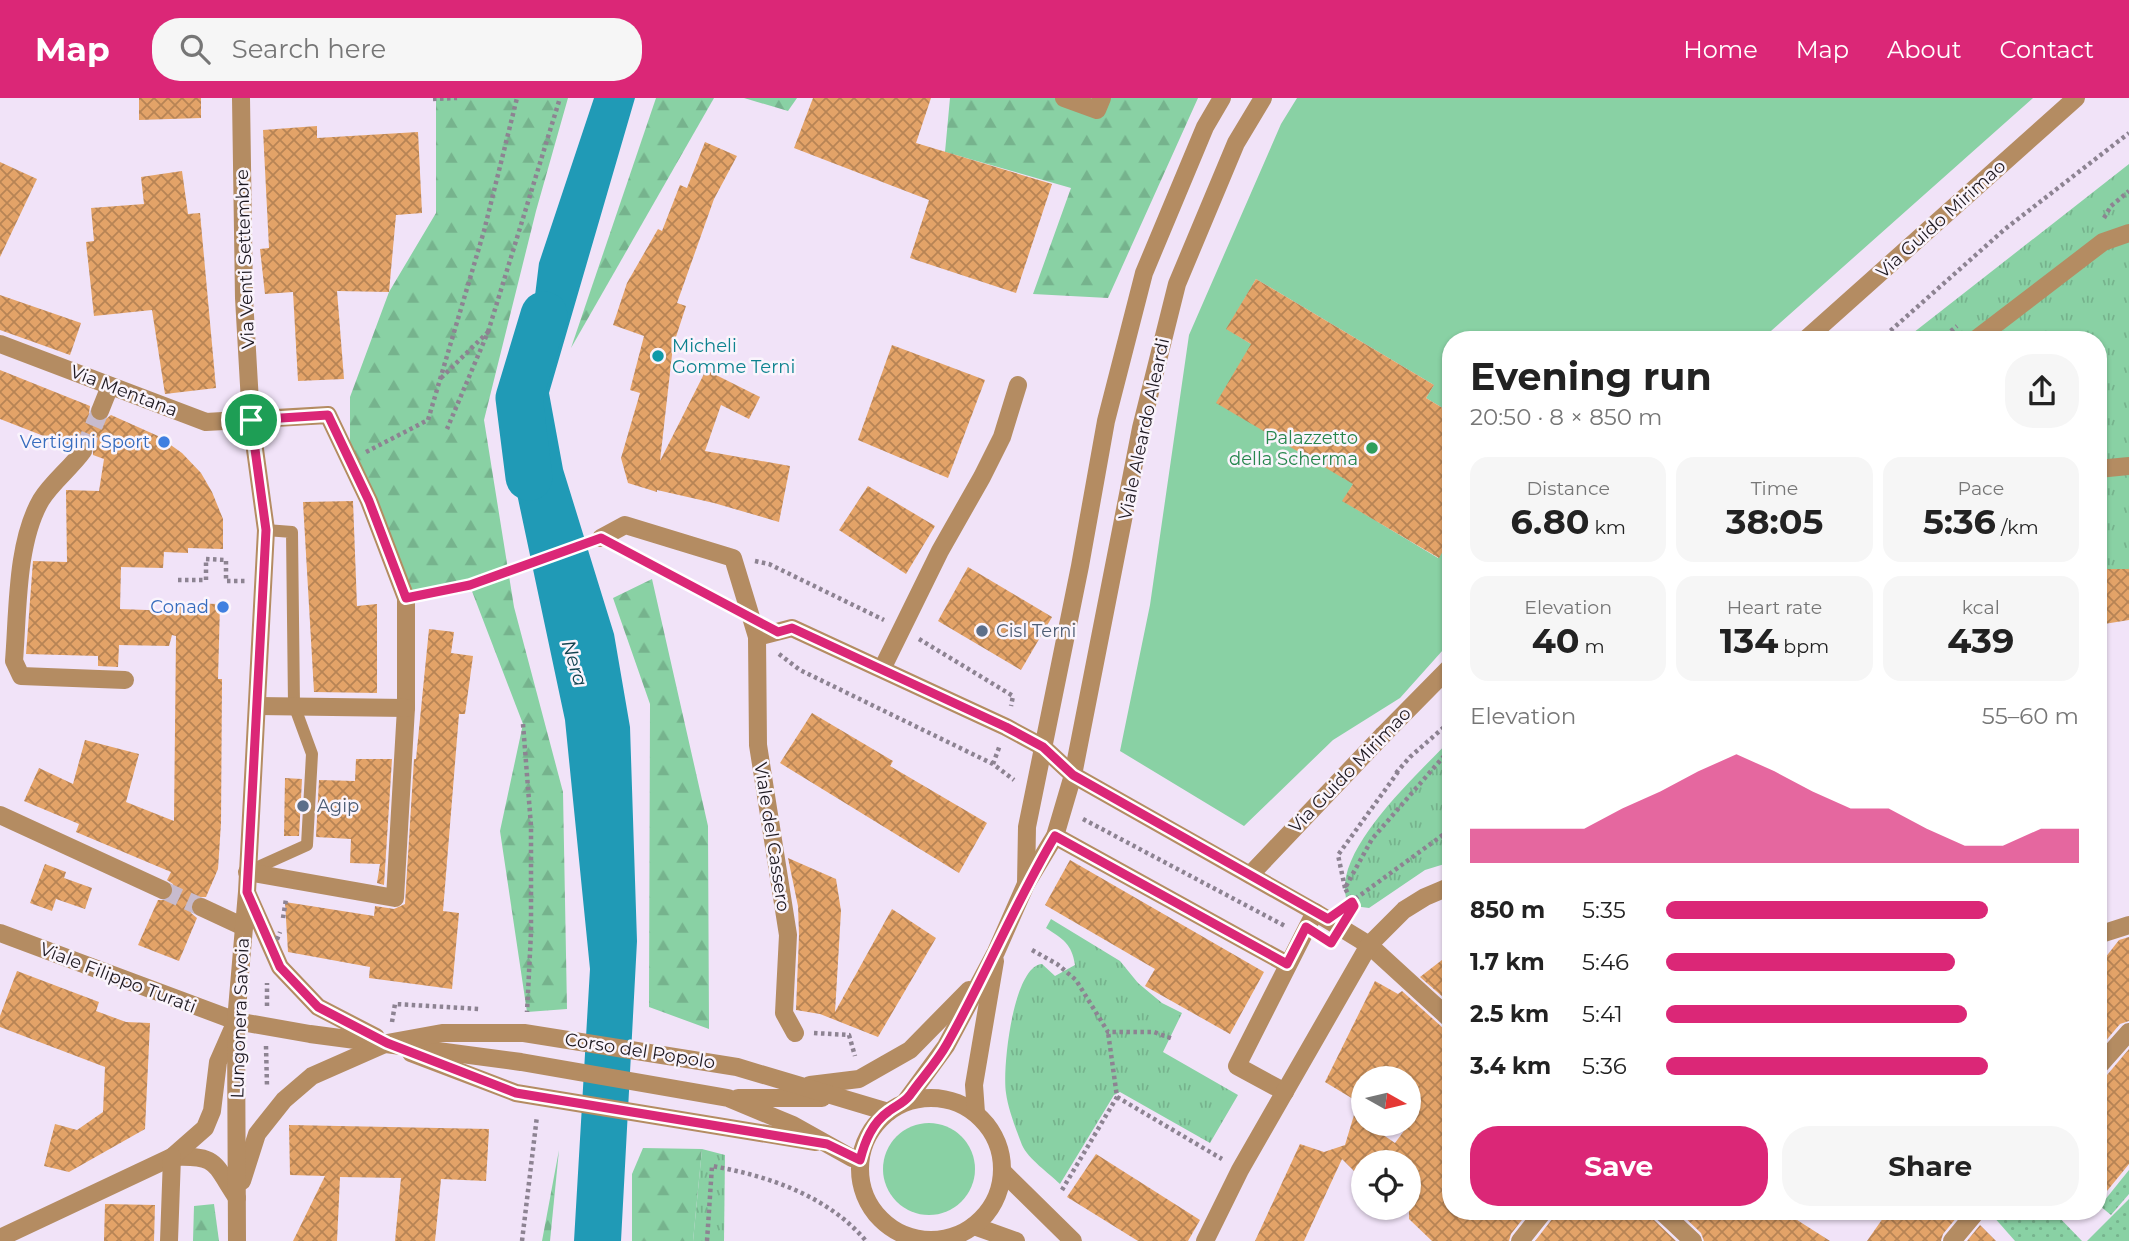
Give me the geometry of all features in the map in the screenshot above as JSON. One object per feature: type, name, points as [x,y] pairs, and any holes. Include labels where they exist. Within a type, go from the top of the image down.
[{"type":"street","name":"Via Venti Settembre","points":[[241,98],[244,298],[251,420]]},
{"type":"street","points":[[1064,98],[1097,110],[1102,98]]},
{"type":"street","name":"Viale Aleardo Aleardi","points":[[1043,747],[1106,421],[1144,273],[1205,127],[1222,98]]},
{"type":"street","name":"Viale Aleardo Aleardi","points":[[1073,775],[1140,428],[1177,284],[1237,143],[1263,98]]},
{"type":"street","name":"Via Guido Mirimao","points":[[1815,331],[2076,98]]},
{"type":"street","points":[[1987,331],[2103,242],[2129,233]]},
{"type":"street","name":"Via Mentana","points":[[0,344],[206,422],[328,415],[350,461]]},
{"type":"street","points":[[882,668],[940,551],[1002,436],[1018,384]]},
{"type":"street","points":[[100,411],[110,386]]},
{"type":"street","name":"Lungonera Savoia","points":[[237,1241],[236,1021],[247,892],[266,530],[251,420]]},
{"type":"street","points":[[83,451],[69,471],[54,483],[41,501],[30,525],[24,557],[14,661],[21,676],[125,680]]},
{"type":"street","points":[[247,872],[395,898],[406,708],[406,598],[369,501],[350,461]]},
{"type":"street","points":[[2107,469],[2129,467]]},
{"type":"street","name":"Viale del Cassero","points":[[601,538],[625,525],[733,558],[757,637],[758,745],[788,935],[784,1013],[795,1033]]},
{"type":"street","points":[[757,637],[792,628],[882,668],[1043,747],[1073,775],[1250,875],[1313,923],[1369,945],[1400,965],[1442,1010]]},
{"type":"street","name":"Via Guido Mirimao","points":[[1250,875],[1442,675]]},
{"type":"street","points":[[258,706],[406,708]]},
{"type":"street","points":[[1026,884],[1027,827],[1043,747]]},
{"type":"street","points":[[905,1102],[946,1046],[996,952],[1026,884],[1055,836],[1073,775]]},
{"type":"street","points":[[0,815],[163,890]]},
{"type":"street","points":[[1055,836],[1287,964]]},
{"type":"street","points":[[1205,1241],[1240,1170],[1369,945],[1404,910],[1442,890]]},
{"type":"street","points":[[247,892],[280,967],[318,1007],[387,1043]]},
{"type":"street","points":[[201,908],[244,927]]},
{"type":"street","points":[[1284,1092],[1237,1066],[1287,964],[1313,923]]},
{"type":"street","points":[[2107,932],[2129,925]]},
{"type":"street","name":"Viale Filippo Turati","points":[[0,933],[236,1021]]},
{"type":"street","points":[[976,1113],[974,1085],[996,952]]},
{"type":"street","points":[[803,1086],[859,1079],[910,1050],[979,980]]},
{"type":"street","points":[[0,1238],[172,1157],[205,1128],[212,1111],[218,1062],[236,1021]]},
{"type":"street","name":"Corso del Popolo","points":[[236,1021],[310,1034],[521,1062],[728,1098],[793,1125],[860,1160]]},
{"type":"street","name":"Corso del Popolo","points":[[387,1043],[442,1032],[524,1032],[737,1067],[888,1112]]},
{"type":"street","points":[[2107,1057],[2129,1032]]},
{"type":"street","points":[[237,1198],[257,1134],[278,1108],[312,1076],[387,1043]]},
{"type":"street","name":"Corso del Popolo","points":[[387,1043],[516,1093],[827,1144]]},
{"type":"street","points":[[923,1097],[960,1103],[976,1113],[991,1129],[1000,1150],[1003,1172],[999,1193],[989,1211],[955,1239],[936,1241],[897,1237],[875,1214],[862,1189],[860,1160],[864,1142],[874,1125],[905,1102],[923,1097]]},
{"type":"street","points":[[728,1098],[842,1099]]},
{"type":"street","points":[[172,1157],[199,1156],[213,1162],[237,1198]]},
{"type":"street","points":[[169,1241],[172,1157]]},
{"type":"street","points":[[1003,1172],[1073,1241]]},
{"type":"street","points":[[1520,1241],[1537,1220]]},
{"type":"street","points":[[1671,1220],[1693,1241]]},
{"type":"street","points":[[1952,1241],[1970,1220]]},
{"type":"street","points":[[974,1226],[1016,1241]]},
{"type":"lane","points":[[247,872],[307,845],[312,754],[294,705],[292,532],[266,530]]},
{"type":"path","points":[[433,99],[457,98]]},
{"type":"path","points":[[350,461],[428,420],[484,232],[517,98]]},
{"type":"path","points":[[447,429],[488,332],[560,98]]},
{"type":"path","points":[[1890,331],[2005,229],[2129,133]]},
{"type":"path","points":[[441,379],[488,332]]},
{"type":"path","points":[[406,598],[470,585],[601,538],[751,618]]},
{"type":"path","points":[[178,580],[206,580],[206,559],[226,560],[226,580],[263,582]]},
{"type":"path","points":[[757,637],[800,670],[993,764],[1021,785]]},
{"type":"path","points":[[514,1011],[527,1012],[531,933],[531,827],[523,724]]},
{"type":"path","points":[[1083,819],[1313,923],[1331,943],[1354,906],[1345,888],[1338,855],[1396,773],[1442,729]]},
{"type":"path","points":[[998,749],[1038,772]]},
{"type":"path","points":[[1345,888],[1372,839],[1442,758]]},
{"type":"path","points":[[1313,923],[1352,902],[1442,836]]},
{"type":"path","points":[[267,1010],[269,959],[279,932]]},
{"type":"path","points":[[1032,950],[1058,964],[1076,981],[1108,1032],[1117,1097],[1062,1190]]},
{"type":"path","points":[[387,1043],[395,1004],[488,1010]]},
{"type":"path","points":[[1108,1032],[1144,1031],[1173,1039]]},
{"type":"path","points":[[267,1033],[267,1095],[278,1108]]},
{"type":"path","points":[[795,1033],[849,1035],[855,1058]]},
{"type":"path","points":[[1117,1097],[1240,1170]]},
{"type":"path","points":[[522,1241],[537,1112]]},
{"type":"path","points":[[706,1241],[712,1166],[744,1172],[807,1195],[854,1227],[866,1241]]},
{"type":"green space","points":[[436,98],[568,98],[536,211],[484,420],[514,607],[563,792],[567,1009],[527,1012],[500,831],[523,724],[470,586],[406,598],[350,461],[350,397],[389,292],[436,213]]},
{"type":"green space","points":[[656,98],[714,98],[571,348]]},
{"type":"green space","points":[[744,98],[797,98],[788,111]]},
{"type":"green space","points":[[950,98],[1198,98],[1108,298],[1033,294],[1071,188],[945,152]]},
{"type":"green space","points":[[1297,98],[2033,98],[1771,331],[1442,331],[1442,408],[1426,398],[1434,385],[1256,279],[1227,329],[1251,344],[1353,484],[1343,501],[1438,558],[1442,552],[1442,651],[1400,698],[1333,740],[1244,826],[1120,751],[1150,605],[1189,335],[1281,124]]},
{"type":"green space","points":[[2129,164],[2129,569],[2107,569],[2107,331],[1916,331]]},
{"type":"green space","points":[[652,579],[708,826],[709,1029],[649,1007],[650,704],[613,598]]},
{"type":"green space","points":[[1442,748],[1442,865],[1425,870],[1369,908],[1354,906],[1346,900],[1345,886],[1349,865],[1372,826],[1404,787]]},
{"type":"green space","points":[[1051,919],[1120,961],[1138,983],[1162,1003],[1182,1013],[1163,1052],[1238,1095],[1210,1143],[1120,1092],[1114,1095],[1060,1184],[1025,1150],[1010,1112],[1005,1081],[1008,1042],[1017,999],[1032,969],[1042,964],[1055,976],[1075,965],[1072,952],[1066,943],[1046,928]]},
{"type":"green space","points":[[929,1123],[946,1127],[961,1137],[971,1152],[975,1169],[971,1186],[961,1201],[946,1211],[929,1215],[912,1211],[897,1201],[887,1186],[883,1169],[887,1152],[897,1137],[912,1127]]},
{"type":"green space","points":[[643,1148],[702,1149],[693,1241],[632,1241],[632,1174]]},
{"type":"green space","points":[[702,1149],[725,1155],[724,1241],[693,1241]]},
{"type":"green space","points":[[559,1150],[550,1241],[542,1241]]},
{"type":"green space","points":[[2129,1170],[2129,1194],[2111,1215],[2107,1212],[2107,1197]]},
{"type":"green space","points":[[2129,1199],[2129,1241],[2087,1241]]},
{"type":"green space","points":[[214,1204],[219,1241],[193,1241],[194,1206]]},
{"type":"green space","points":[[1997,1220],[2062,1220],[2082,1241],[2015,1241]]},
{"type":"water","points":[[594,98],[635,98],[549,393],[563,469],[614,634],[630,727],[637,941],[621,1241],[574,1241],[590,969],[565,720],[513,475],[539,263]]},
{"type":"building","points":[[139,98],[201,98],[201,118],[139,120]]},
{"type":"building","points":[[813,98],[931,98],[916,143],[1052,184],[1016,293],[910,258],[929,200],[794,148]]},
{"type":"building","points":[[317,126],[317,138],[418,132],[422,213],[396,215],[389,292],[337,291],[344,379],[298,381],[293,292],[265,294],[260,249],[269,248],[263,130]]},
{"type":"building","points":[[705,142],[737,156],[714,199],[677,303],[686,306],[673,346],[660,461],[706,370],[760,397],[749,419],[721,405],[705,451],[790,466],[779,522],[714,503],[657,492],[628,483],[621,458],[640,393],[630,390],[644,336],[613,325],[627,283],[658,229],[662,231],[680,185],[687,188]]},
{"type":"building","points":[[0,162],[37,179],[0,257]]},
{"type":"building","points":[[182,171],[188,214],[200,213],[216,388],[165,394],[152,310],[94,316],[86,242],[94,241],[91,208],[144,204],[141,177]]},
{"type":"building","name":"Palazzetto della Scherma","points":[[1256,279],[1434,385],[1426,398],[1442,408],[1442,553],[1439,558],[1342,501],[1353,484],[1216,403],[1251,344],[1226,329]]},
{"type":"building","points":[[0,295],[81,323],[70,355],[0,330]]},
{"type":"building","points":[[892,345],[985,380],[948,478],[858,440]]},
{"type":"building","points":[[0,370],[90,406],[89,413],[95,421],[102,422],[111,415],[158,436],[182,453],[201,473],[223,519],[223,549],[188,548],[188,553],[164,552],[163,568],[121,567],[120,609],[174,611],[174,603],[220,604],[218,679],[222,679],[221,823],[218,869],[206,897],[195,897],[190,903],[191,913],[197,918],[179,961],[138,945],[158,900],[169,900],[174,894],[173,884],[167,880],[171,872],[76,832],[79,824],[24,801],[39,768],[73,784],[85,740],[139,754],[126,802],[174,821],[176,636],[172,635],[169,646],[119,645],[118,667],[98,666],[98,656],[26,654],[33,561],[67,562],[66,490],[99,491],[104,459],[93,455],[93,446],[85,440],[78,441],[72,447],[0,419]]},
{"type":"building","points":[[868,486],[935,526],[906,574],[839,530]]},
{"type":"building","points":[[353,501],[357,606],[377,604],[377,693],[314,692],[303,502]]},
{"type":"building","points":[[968,567],[1052,617],[1021,670],[938,621]]},
{"type":"building","points":[[2107,569],[2129,569],[2129,620],[2107,624]]},
{"type":"building","points":[[429,629],[454,632],[451,653],[473,656],[465,714],[459,714],[443,911],[459,913],[452,989],[369,978],[370,967],[288,952],[285,902],[374,916],[375,906],[394,909],[405,904],[414,759]]},
{"type":"building","points":[[812,713],[893,761],[890,766],[987,823],[959,873],[780,763]]},
{"type":"building","points":[[356,759],[392,759],[384,885],[377,883],[380,864],[350,863],[351,839],[316,837],[319,780],[355,781]]},
{"type":"building","points":[[285,778],[302,779],[299,836],[284,836]]},
{"type":"building","points":[[788,858],[836,879],[841,911],[835,1012],[892,909],[936,938],[878,1037],[820,1014],[796,1010],[798,906]]},
{"type":"building","points":[[1070,860],[1264,972],[1230,1034],[1145,986],[1155,969],[1045,905]]},
{"type":"building","points":[[45,864],[66,872],[64,878],[92,888],[85,909],[56,899],[52,911],[30,903]]},
{"type":"building","points":[[2129,937],[2129,1021],[2120,1024],[2107,1039],[2107,955],[2119,940]]},
{"type":"building","points":[[1442,960],[1442,996],[1420,977]]},
{"type":"building","points":[[17,971],[99,1002],[96,1011],[126,1022],[150,1023],[145,1129],[69,1172],[44,1166],[55,1124],[77,1130],[103,1112],[105,1067],[0,1027],[0,1016]]},
{"type":"building","points":[[1375,981],[1398,994],[1402,991],[1442,1027],[1442,1220],[1522,1220],[1509,1241],[1432,1241],[1410,1220],[1421,1220],[1421,1150],[1351,1150],[1351,1168],[1342,1159],[1304,1241],[1255,1241],[1300,1144],[1324,1152],[1345,1145],[1351,1125],[1351,1136],[1385,1136],[1395,1143],[1400,1136],[1421,1136],[1421,1066],[1351,1066],[1351,1098],[1325,1082]]},
{"type":"building","points":[[2129,1049],[2129,1164],[2107,1191],[2107,1075]]},
{"type":"building","points":[[289,1125],[489,1129],[486,1181],[441,1179],[435,1241],[395,1241],[401,1178],[340,1177],[337,1241],[293,1241],[325,1176],[290,1175]]},
{"type":"building","points":[[1096,1154],[1200,1220],[1188,1241],[1138,1241],[1067,1197]]},
{"type":"building","points":[[105,1204],[155,1205],[154,1241],[104,1241]]},
{"type":"building","points":[[1551,1220],[1654,1220],[1676,1241],[1535,1241]]},
{"type":"building","points":[[1687,1220],[1797,1220],[1830,1241],[1704,1241],[1701,1233]]},
{"type":"building","points":[[1882,1220],[1955,1220],[1943,1234],[1941,1241],[1867,1241]]},
{"type":"building","points":[[1980,1225],[1996,1241],[1967,1241]]},
{"type":"waterway","name":"Nera","points":[[529,477],[519,398],[544,315]]},
{"type":"tunnel","points":[[83,451],[100,411]]},
{"type":"tunnel","points":[[163,890],[201,907]]},
{"type":"place","name":"Micheli Gomme Terni","points":[[658,356]]},
{"type":"place","name":"Vertigini Sport","points":[[164,442]]},
{"type":"place","name":"Palazzetto della Scherma","points":[[1372,448]]},
{"type":"place","name":"Conad","points":[[223,607]]},
{"type":"place","name":"Cisl Terni","points":[[982,631]]},
{"type":"place","name":"Agip","points":[[303,806]]},
{"type":"route","points":[[328,415],[369,501],[406,598],[470,585],[601,538],[778,632],[792,628],[1006,727],[1043,747],[1073,775],[1328,919],[1352,902],[1354,906],[1331,943],[1306,927],[1287,964],[1055,836],[1026,884],[996,952],[946,1046],[905,1102],[874,1125],[864,1142],[860,1160],[827,1144],[516,1093],[387,1043],[318,1007],[280,967],[247,892],[266,530],[251,420],[328,415]]}]
